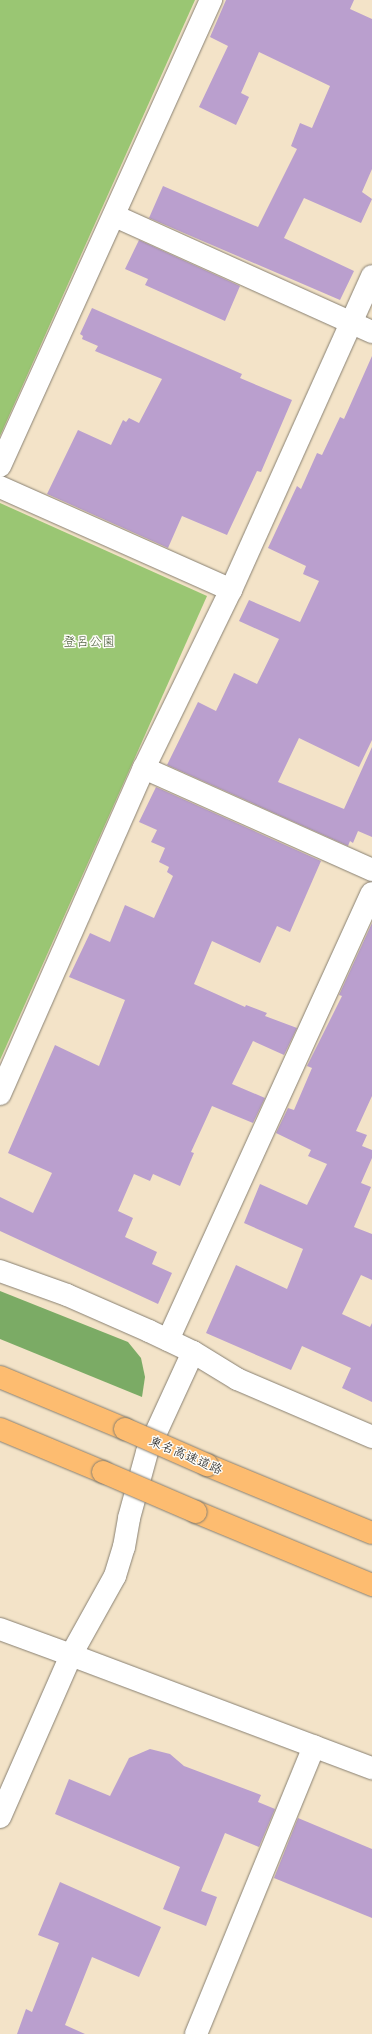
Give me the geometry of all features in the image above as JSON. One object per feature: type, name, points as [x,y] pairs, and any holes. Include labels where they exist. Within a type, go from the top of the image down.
[{"type":"highway","name":"東名高速道路","points":[[0,1377],[372,1533]]},
{"type":"highway","points":[[0,1429],[372,1585]]},
{"type":"street","points":[[0,466],[115,216],[211,0]]},
{"type":"street","points":[[115,216],[372,332]]},
{"type":"street","points":[[0,1094],[144,768],[231,590],[372,276]]},
{"type":"street","points":[[0,487],[231,590]]},
{"type":"street","points":[[144,768],[372,870]]},
{"type":"street","points":[[168,1340],[372,893]]},
{"type":"street","points":[[0,1271],[67,1295],[168,1340],[193,1352],[237,1379],[372,1437]]},
{"type":"street","points":[[0,1817],[71,1655],[115,1576],[124,1547],[129,1518],[147,1452],[193,1352]]},
{"type":"street","points":[[0,1629],[372,1768]]},
{"type":"street","points":[[196,2034],[314,1746]]},
{"type":"green space","points":[[0,0],[195,0],[0,436]]},
{"type":"green space","name":"登呂公園","points":[[0,503],[207,596],[0,1060]]},
{"type":"green space","points":[[0,1291],[128,1342],[141,1358],[145,1377],[142,1397],[0,1339]]},
{"type":"building","points":[[226,0],[354,0],[350,9],[372,19],[372,169],[362,192],[372,199],[361,223],[304,198],[284,238],[354,271],[340,300],[149,218],[163,186],[258,227],[297,149],[291,146],[300,123],[312,128],[330,86],[259,52],[241,93],[249,97],[236,125],[199,107],[228,46],[210,37]]},
{"type":"building","points":[[139,240],[240,286],[225,321],[145,285],[148,279],[125,269]]},
{"type":"building","points":[[92,308],[242,374],[240,378],[292,400],[261,472],[257,471],[227,535],[182,516],[168,548],[47,494],[78,430],[111,445],[123,420],[126,422],[129,418],[139,423],[162,379],[95,351],[98,346],[82,339],[83,336],[80,334]]},
{"type":"building","points":[[372,356],[372,740],[359,767],[299,738],[278,782],[344,809],[372,747],[372,837],[358,831],[353,843],[350,841],[348,846],[167,765],[198,702],[216,711],[234,673],[257,684],[279,639],[239,621],[249,600],[300,622],[319,581],[303,574],[306,566],[268,548],[297,486],[301,489],[317,453],[322,455],[340,417],[344,419]]},
{"type":"building","points":[[156,787],[321,861],[290,932],[277,926],[260,963],[212,941],[194,984],[245,1007],[246,1005],[267,1013],[265,1016],[297,1028],[284,1055],[253,1041],[232,1084],[265,1098],[253,1123],[212,1106],[191,1152],[194,1153],[180,1186],[153,1174],[150,1181],[134,1174],[118,1211],[133,1218],[125,1237],[157,1252],[152,1264],[172,1273],[158,1304],[0,1231],[0,1197],[33,1213],[52,1173],[8,1153],[55,1045],[99,1066],[125,1000],[69,977],[90,933],[110,942],[125,905],[154,918],[173,876],[167,872],[169,867],[159,862],[165,848],[151,842],[157,830],[139,822]]},
{"type":"building","points":[[372,923],[372,1096],[356,1131],[367,1135],[362,1146],[372,1150],[372,1158],[361,1183],[371,1187],[354,1227],[372,1234],[372,1280],[361,1275],[342,1314],[370,1327],[372,1323],[372,1402],[342,1388],[351,1368],[302,1346],[291,1370],[206,1333],[236,1265],[287,1289],[303,1249],[244,1223],[260,1184],[307,1205],[327,1164],[308,1156],[311,1150],[276,1133],[288,1108],[294,1110],[312,1068],[307,1066],[342,996],[339,995]]},
{"type":"building","points":[[150,1749],[170,1754],[184,1766],[261,1795],[258,1802],[275,1809],[259,1847],[225,1833],[201,1891],[217,1897],[206,1926],[163,1909],[180,1867],[55,1814],[69,1779],[110,1796],[129,1758]]},
{"type":"building","points":[[298,1818],[372,1849],[372,1918],[274,1878]]},
{"type":"building","points":[[60,1882],[161,1927],[139,1977],[92,1957],[65,2025],[85,2034],[17,2034],[26,2009],[32,2012],[59,1943],[38,1935]]}]
